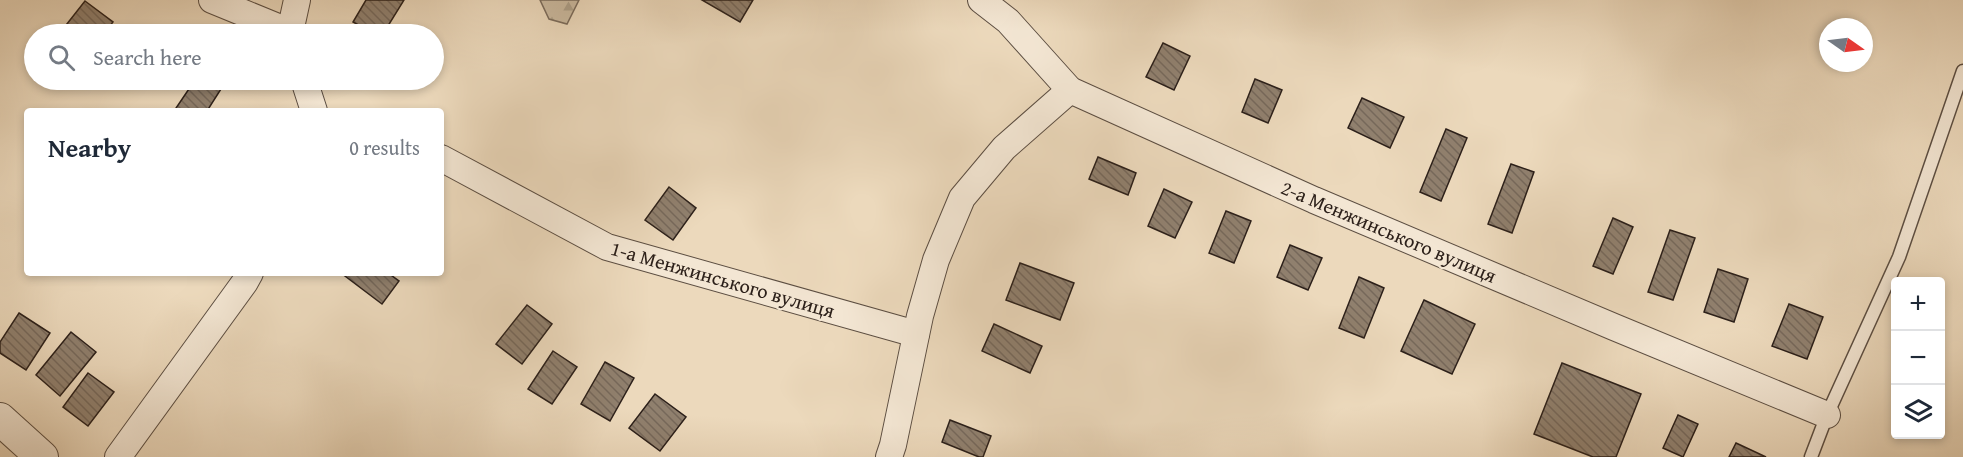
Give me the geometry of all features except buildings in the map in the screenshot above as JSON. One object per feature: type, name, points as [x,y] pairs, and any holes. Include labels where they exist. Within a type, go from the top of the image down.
[{"type":"street","points":[[212,0],[269,24]]},
{"type":"street","points":[[292,24],[297,0]]},
{"type":"street","name":"2-а Менжинського вулиця","points":[[981,0],[1008,21],[1070,90],[1314,200],[1827,415]]},
{"type":"street","points":[[307,90],[313,108]]},
{"type":"street","points":[[889,457],[916,334],[936,260],[962,198],[1004,148],[1070,90]]},
{"type":"street","name":"1-а Менжинського вулиця","points":[[444,161],[607,247],[916,334]]},
{"type":"street","points":[[118,457],[248,276]]},
{"type":"street","points":[[0,419],[42,457]]},
{"type":"lane","points":[[1811,457],[1827,415],[1899,257],[1963,71]]},
{"type":"green space","points":[[540,0],[579,0],[567,24],[549,19]]}]
